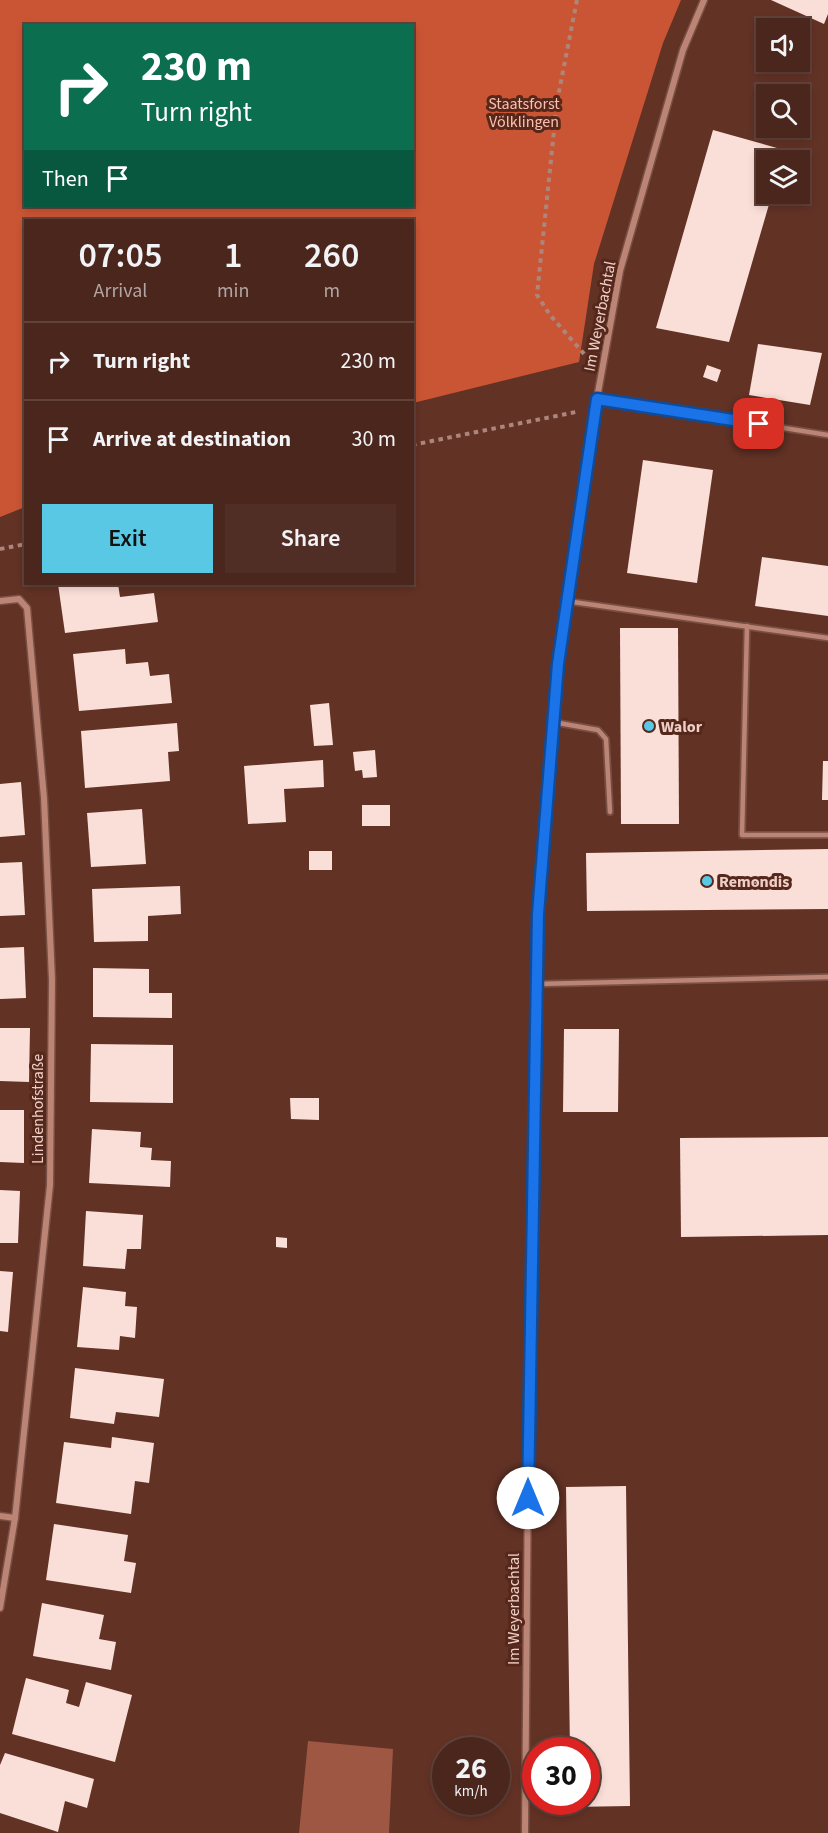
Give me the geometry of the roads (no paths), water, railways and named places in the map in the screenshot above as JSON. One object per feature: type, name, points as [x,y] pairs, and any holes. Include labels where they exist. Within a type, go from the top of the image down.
[{"type":"street","name":"Im Weyerbachtal","points":[[525,1833],[529,1354],[538,914],[553,722],[566,601],[597,399],[620,271],[683,50],[704,0]]},
{"type":"street","name":"Lindenhofstraße","points":[[0,601],[19,599],[27,608],[44,798],[50,946],[50,1185],[15,1518],[0,1608]]},
{"type":"street","points":[[0,1516],[15,1518]]},
{"type":"lane","points":[[597,399],[828,435]]},
{"type":"lane","points":[[566,601],[828,638]]},
{"type":"lane","points":[[747,626],[742,835],[828,835]]},
{"type":"lane","points":[[553,722],[598,730],[606,739],[610,812]]},
{"type":"lane","points":[[537,984],[828,977]]},
{"type":"place","name":"Walor","points":[[649,726]]},
{"type":"place","name":"Remondis","points":[[707,881]]},
{"type":"park label","name":"Staatsforst Völklingen","points":[[524,112]]}]
